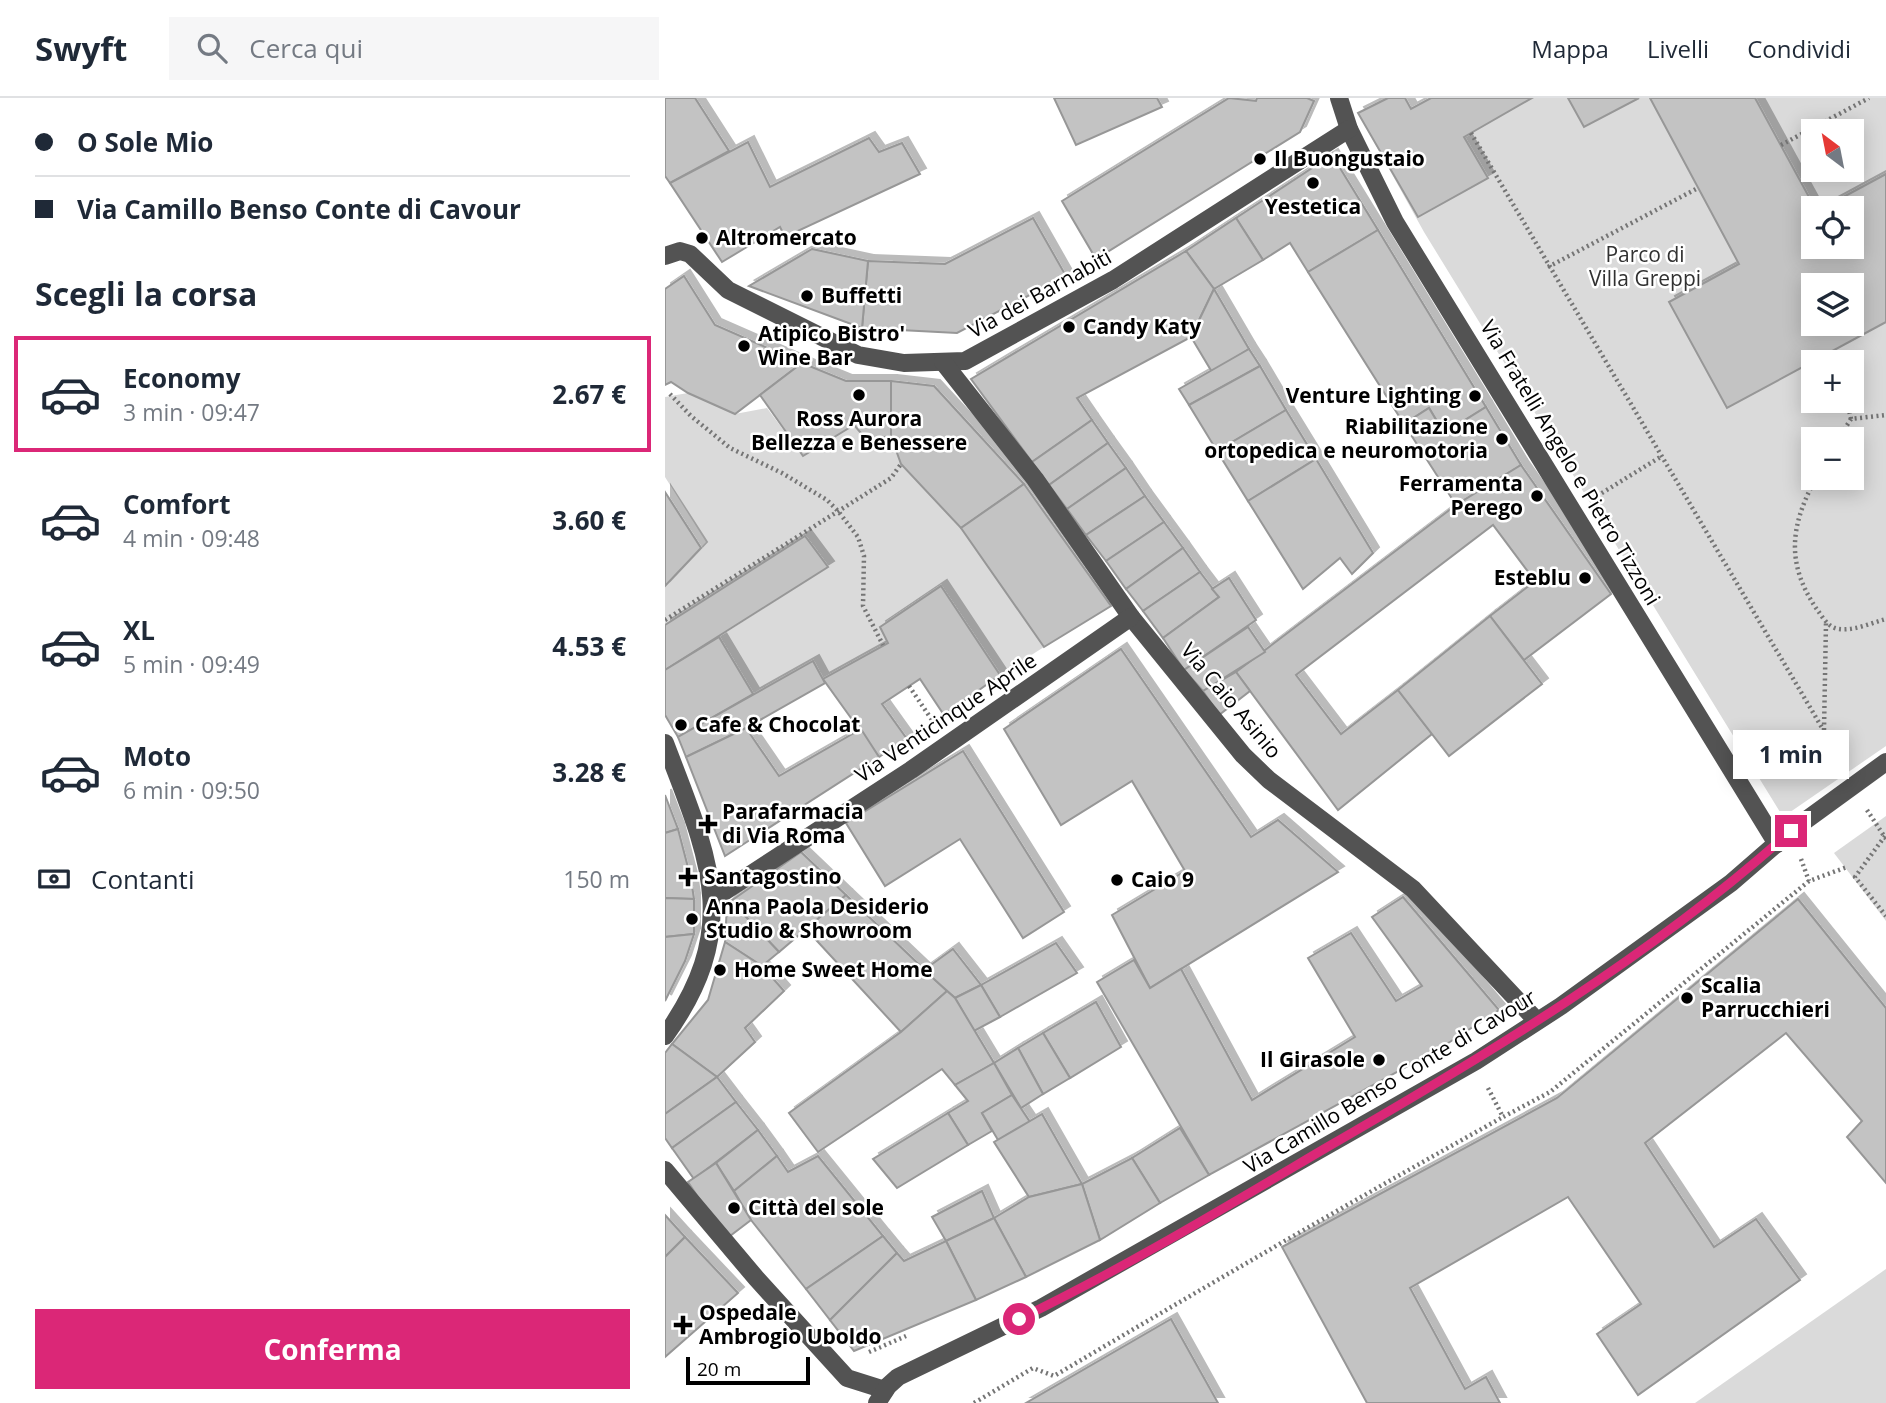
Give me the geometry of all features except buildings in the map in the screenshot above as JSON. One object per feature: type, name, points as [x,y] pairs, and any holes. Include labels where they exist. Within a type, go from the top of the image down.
[{"type":"street","name":"Via Fratelli Angelo e Pietro Tizzoni","points":[[1339,98],[1349,129],[1395,222],[1777,844]]},
{"type":"street","name":"Via dei Barnabiti","points":[[665,256],[680,251],[690,254],[719,284],[753,305],[869,359],[904,363],[965,360],[982,354],[1101,287],[1349,129]]},
{"type":"street","name":"Via Caio Asinio","points":[[943,362],[1035,479],[1131,617],[1243,755],[1269,780],[1413,889],[1537,1021]]},
{"type":"street","name":"Via Venticinque Aprile","points":[[713,899],[948,744],[1131,617]]},
{"type":"street","points":[[665,743],[704,850],[713,899],[711,940],[699,976],[688,1000],[665,1036]]},
{"type":"street","name":"Via Camillo Benso Conte di Cavour","points":[[881,1396],[898,1377],[1041,1308],[1269,1182],[1476,1061],[1537,1021],[1731,883],[1852,785],[1886,762]]},
{"type":"street","points":[[665,1170],[756,1278],[847,1378],[881,1396]]},
{"type":"path","points":[[1781,145],[1869,98]]},
{"type":"path","points":[[1471,133],[1885,837],[1855,877],[1886,916]]},
{"type":"path","points":[[1548,267],[1698,188]]},
{"type":"path","points":[[670,394],[691,416],[730,448],[782,473],[827,500],[838,511],[858,537],[864,556],[863,606],[883,645]]},
{"type":"path","points":[[1846,427],[1851,419],[1850,413]]},
{"type":"path","points":[[1851,419],[1886,415]]},
{"type":"path","points":[[1573,512],[1662,456]]},
{"type":"path","points":[[665,620],[891,478],[901,464]]},
{"type":"path","points":[[1809,490],[1803,499],[1793,543],[1807,594],[1826,622],[1837,629],[1861,627],[1886,619]]},
{"type":"path","points":[[1824,731],[1826,622]]},
{"type":"path","points":[[909,686],[948,744]]},
{"type":"path","points":[[974,1403],[1034,1368],[1054,1376],[1271,1247],[1503,1117]]},
{"type":"green space","name":"Parco di Villa Greppi","points":[[1385,98],[1405,98],[1411,109],[1431,98],[1886,98],[1886,746],[1783,817],[1424,232],[1358,113]]},
{"type":"green space","points":[[688,393],[735,414],[767,408],[803,456],[854,425],[867,440],[891,436],[901,464],[961,528],[1044,647],[1000,675],[941,586],[880,627],[888,643],[823,679],[812,661],[753,694],[719,637],[828,567],[805,536],[665,625],[665,586],[706,542],[665,477],[665,397]]},
{"type":"green space","points":[[1886,816],[1886,921],[1834,853]]},
{"type":"green space","points":[[1886,1269],[1886,1403],[1695,1403]]},
{"type":"place","name":"Il Buongustaio","points":[[1260,159]]},
{"type":"place","name":"Yestetica","points":[[1313,183]]},
{"type":"place","name":"Altromercato","points":[[702,238]]},
{"type":"place","name":"Buffetti","points":[[807,296]]},
{"type":"place","name":"Candy Katy","points":[[1069,327]]},
{"type":"place","name":"Atipico Bistro' Wine Bar","points":[[744,346]]},
{"type":"place","name":"Ross Aurora Bellezza e Benessere","points":[[859,395]]},
{"type":"place","name":"Venture Lighting","points":[[1475,396]]},
{"type":"place","name":"Riabilitazione ortopedica e neuromotoria","points":[[1502,439]]},
{"type":"place","name":"Ferramenta Perego","points":[[1537,496]]},
{"type":"place","name":"Esteblu","points":[[1585,578]]},
{"type":"place","name":"Cafe & Chocolat","points":[[681,725]]},
{"type":"place","name":"Parafarmacia di Via Roma","points":[[708,824]]},
{"type":"place","name":"Santagostino","points":[[688,877]]},
{"type":"place","name":"Caio 9","points":[[1117,880]]},
{"type":"place","name":"Anna Paola Desiderio Studio & Showroom","points":[[692,919]]},
{"type":"place","name":"Home Sweet Home","points":[[720,970]]},
{"type":"place","name":"Scalia Parrucchieri","points":[[1687,998]]},
{"type":"place","name":"Il Girasole","points":[[1379,1060]]},
{"type":"place","name":"Città del sole","points":[[734,1208]]},
{"type":"place","name":"Ospedale Ambrogio Uboldo","points":[[683,1325]]},
{"type":"route","points":[[1019,1319],[1269,1182],[1476,1061],[1561,1006],[1731,883],[1791,831]]}]
